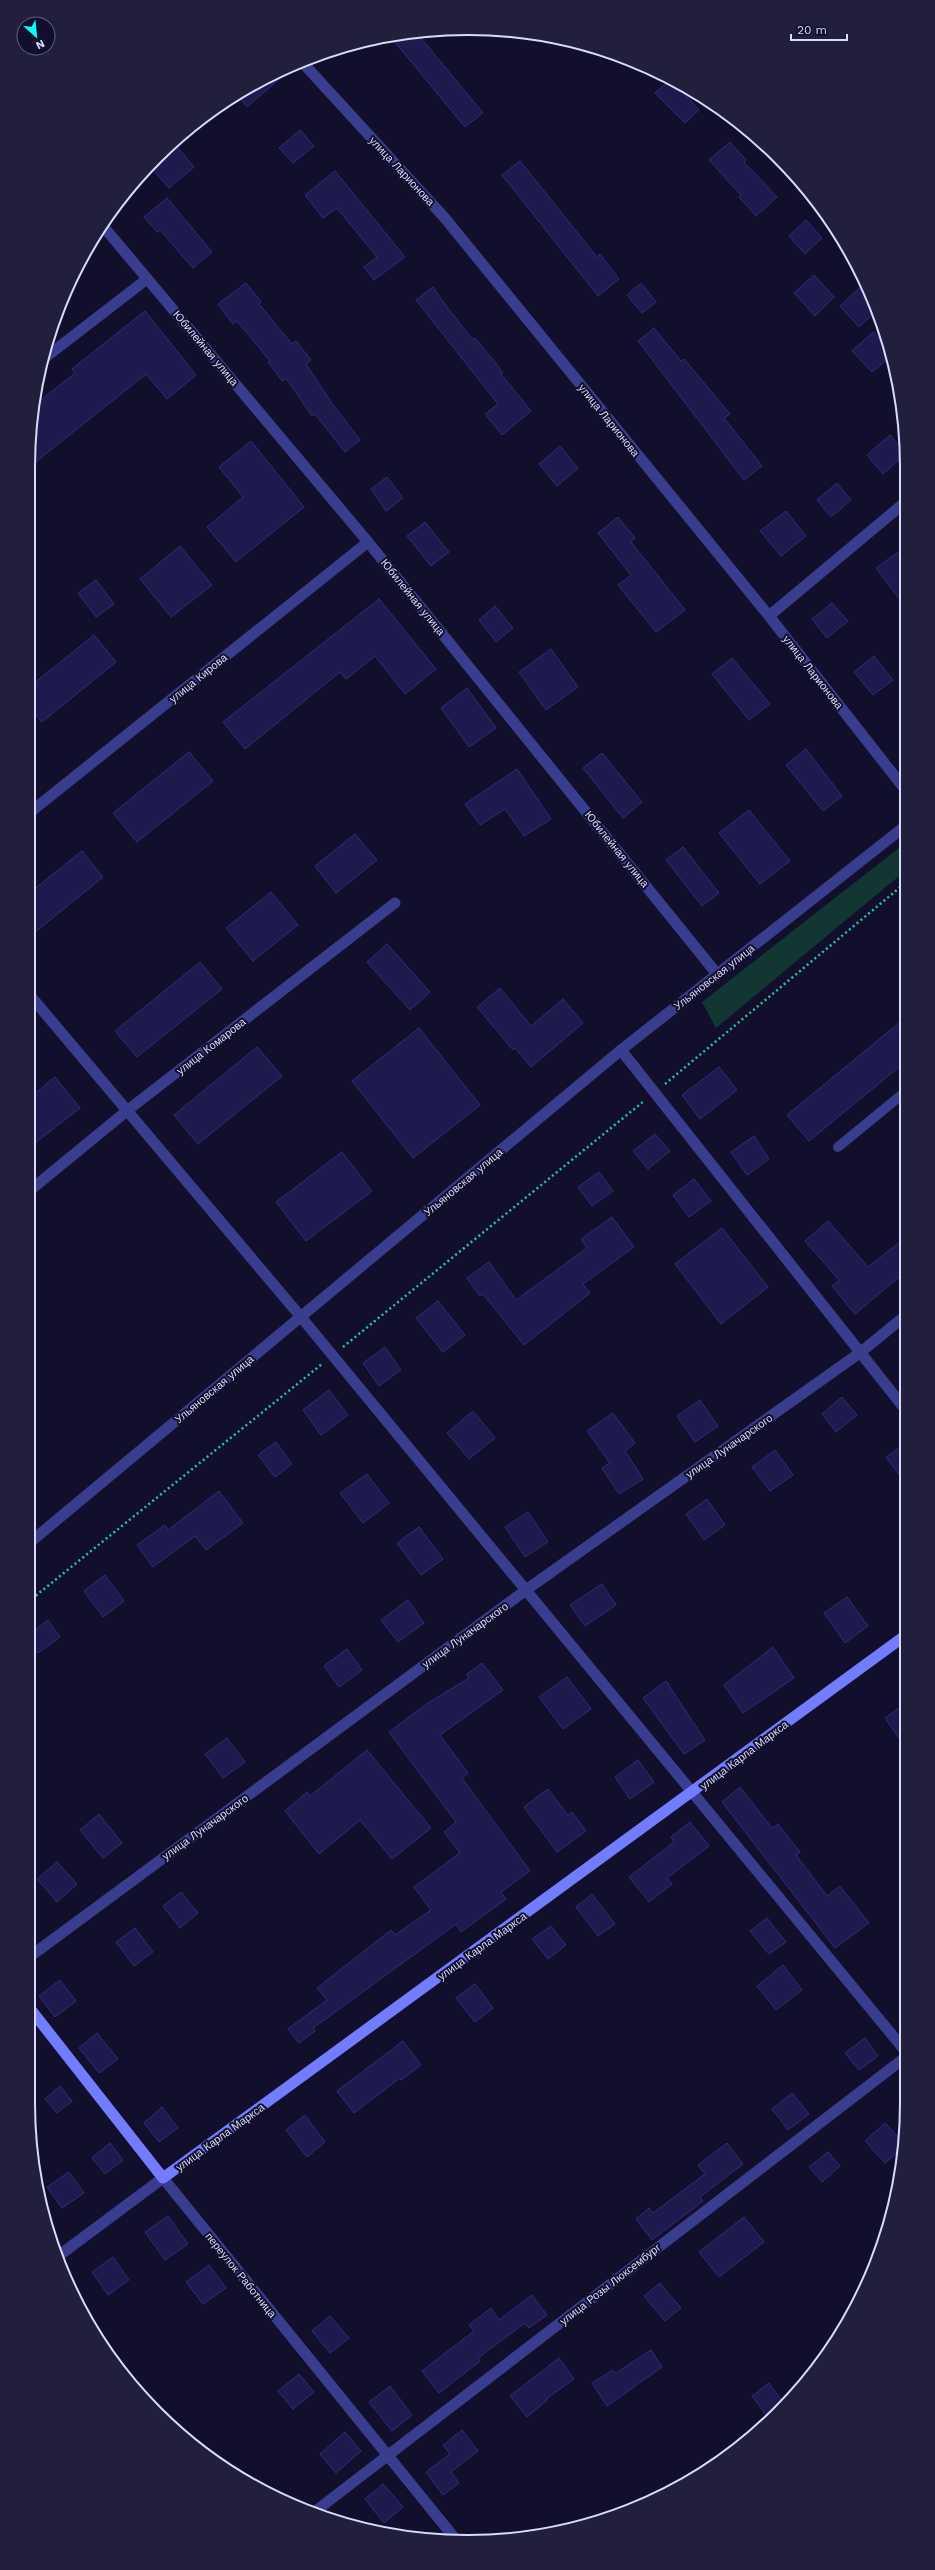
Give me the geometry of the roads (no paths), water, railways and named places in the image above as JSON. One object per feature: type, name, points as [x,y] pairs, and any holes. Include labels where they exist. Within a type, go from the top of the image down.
[{"type":"main road","name":"улица Карла Маркса","points":[[163,2178],[691,1794],[900,1639]]},
{"type":"main road","name":"переулок Работница","points":[[35,2015],[163,2178]]},
{"type":"street","name":"улица Ларионова","points":[[306,66],[444,216],[769,616],[900,783]]},
{"type":"street","name":"Юбилейная улица","points":[[106,230],[368,542],[718,974]]},
{"type":"street","points":[[51,353],[147,279]]},
{"type":"street","points":[[769,616],[900,507]]},
{"type":"street","name":"улица Кирова","points":[[35,808],[368,542]]},
{"type":"street","name":"Ульяновская улица","points":[[35,1538],[621,1050],[900,830]]},
{"type":"street","name":"улица Комарова","points":[[35,1186],[128,1110],[395,903]]},
{"type":"street","points":[[35,1000],[301,1317],[526,1590],[691,1794],[900,2046]]},
{"type":"street","points":[[621,1050],[900,1403]]},
{"type":"street","name":"улица Луначарского","points":[[35,1953],[526,1590],[861,1352],[900,1320]]},
{"type":"street","name":"улица Розы Люксембург","points":[[319,2508],[900,2059]]},
{"type":"street","name":"улица Карла Маркса","points":[[62,2253],[163,2178]]},
{"type":"street","name":"переулок Работница","points":[[163,2178],[452,2534]]},
{"type":"lane","points":[[838,1146],[900,1096]]}]
